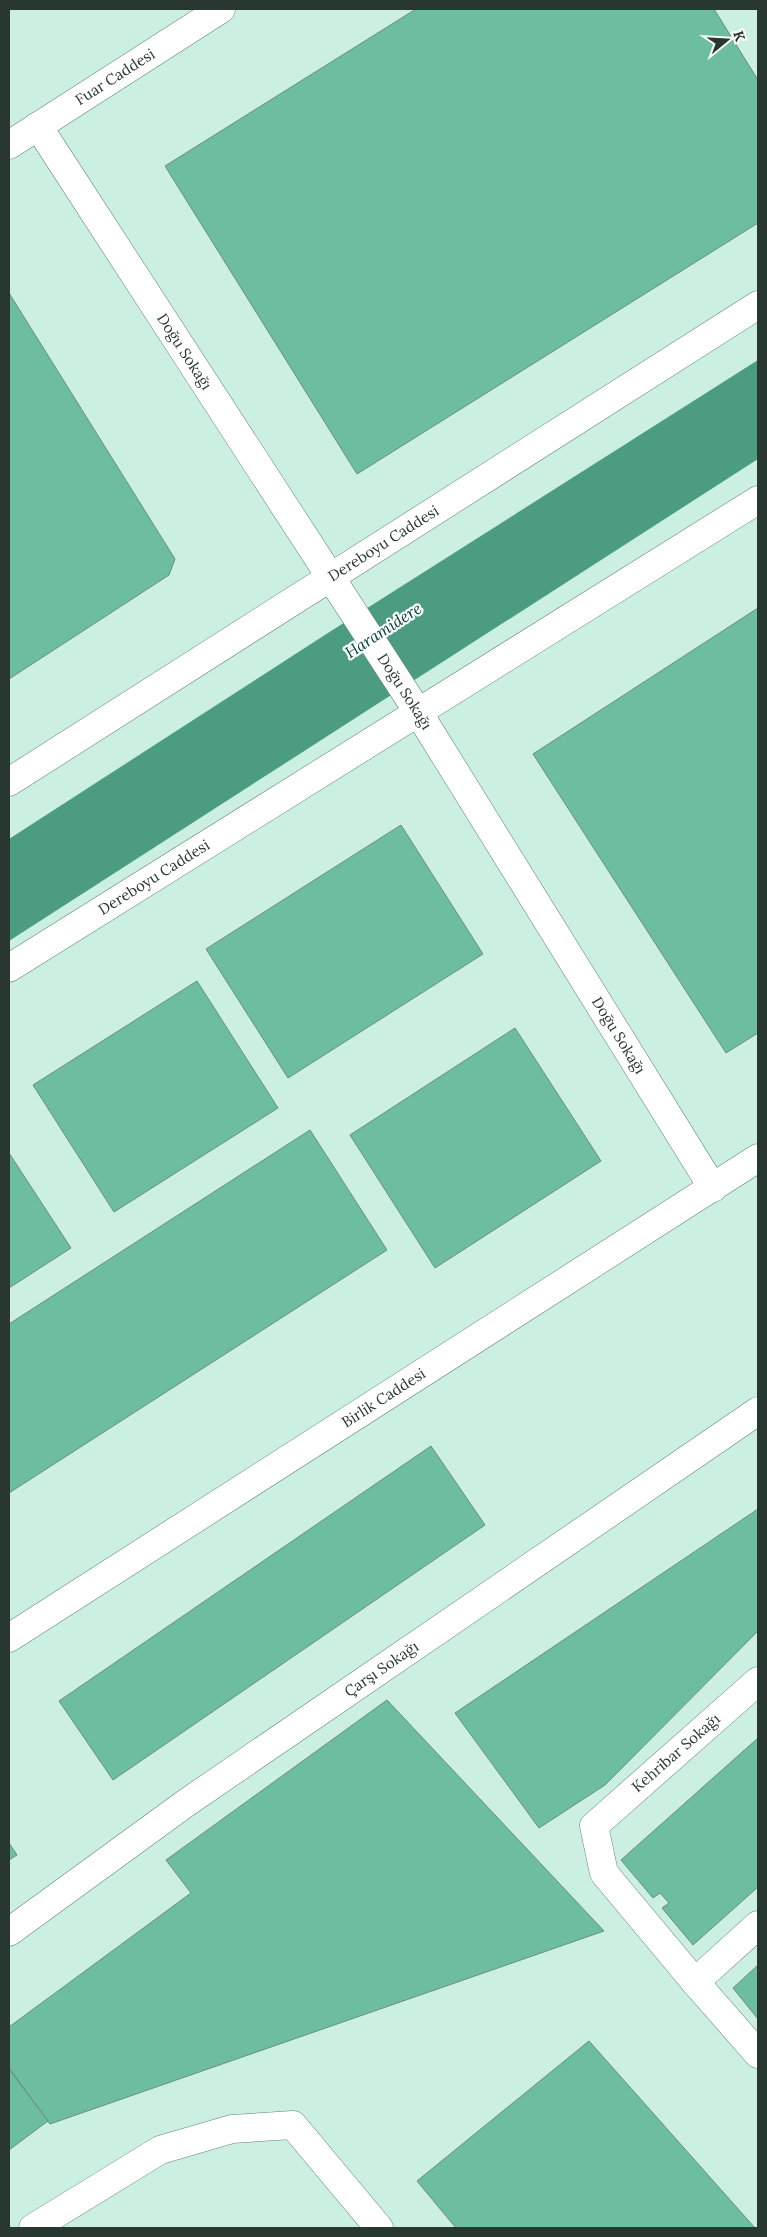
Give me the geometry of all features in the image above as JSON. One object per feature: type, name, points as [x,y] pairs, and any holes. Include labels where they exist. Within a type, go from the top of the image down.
[{"type":"street","name":"Fuar Caddesi","points":[[9,145],[221,9]]},
{"type":"street","name":"Doğu Sokağı","points":[[38,126],[418,712],[713,1188]]},
{"type":"street","name":"Dereboyu Caddesi","points":[[9,782],[758,304]]},
{"type":"street","name":"Dereboyu Caddesi","points":[[9,968],[758,500]]},
{"type":"street","name":"Birlik Caddesi","points":[[9,1638],[758,1158]]},
{"type":"street","name":"Çarşı Sokağı","points":[[9,1932],[186,1803],[758,1411]]},
{"type":"street","name":"Kehribar Sokağı","points":[[694,1982],[604,1873],[594,1826],[758,1681]]},
{"type":"street","points":[[758,1925],[694,1982],[758,2054]]},
{"type":"street","points":[[33,2228],[160,2150],[232,2129],[293,2125],[379,2228]]},
{"type":"water","name":"Haramidere","points":[[758,360],[758,459],[9,941],[9,839],[331,631]]},
{"type":"building","points":[[416,9],[714,9],[758,80],[758,223],[357,474],[165,166]]},
{"type":"building","points":[[9,293],[175,559],[169,575],[9,679]]},
{"type":"building","points":[[758,608],[758,1033],[726,1053],[533,754]]},
{"type":"building","points":[[401,825],[483,954],[288,1078],[206,949]]},
{"type":"building","points":[[197,981],[278,1108],[114,1212],[33,1085]]},
{"type":"building","points":[[515,1028],[601,1161],[435,1268],[350,1135]]},
{"type":"building","points":[[310,1130],[387,1250],[9,1493],[9,1324]]},
{"type":"building","points":[[9,1153],[71,1248],[9,1288]]},
{"type":"building","points":[[431,1446],[485,1525],[113,1780],[59,1701]]},
{"type":"building","points":[[758,1509],[758,1631],[605,1785],[539,1828],[455,1713]]},
{"type":"building","points":[[387,1700],[604,1931],[50,2124],[9,2068],[9,2027],[191,1893],[166,1860]]},
{"type":"building","points":[[758,1738],[758,1887],[693,1945],[662,1908],[669,1903],[660,1893],[653,1898],[621,1860]]},
{"type":"building","points":[[9,1843],[17,1855],[9,1860]]},
{"type":"building","points":[[758,1965],[758,2019],[733,1988]]},
{"type":"building","points":[[589,2041],[755,2228],[456,2228],[417,2181]]},
{"type":"building","points":[[9,2069],[48,2121],[9,2150]]}]
